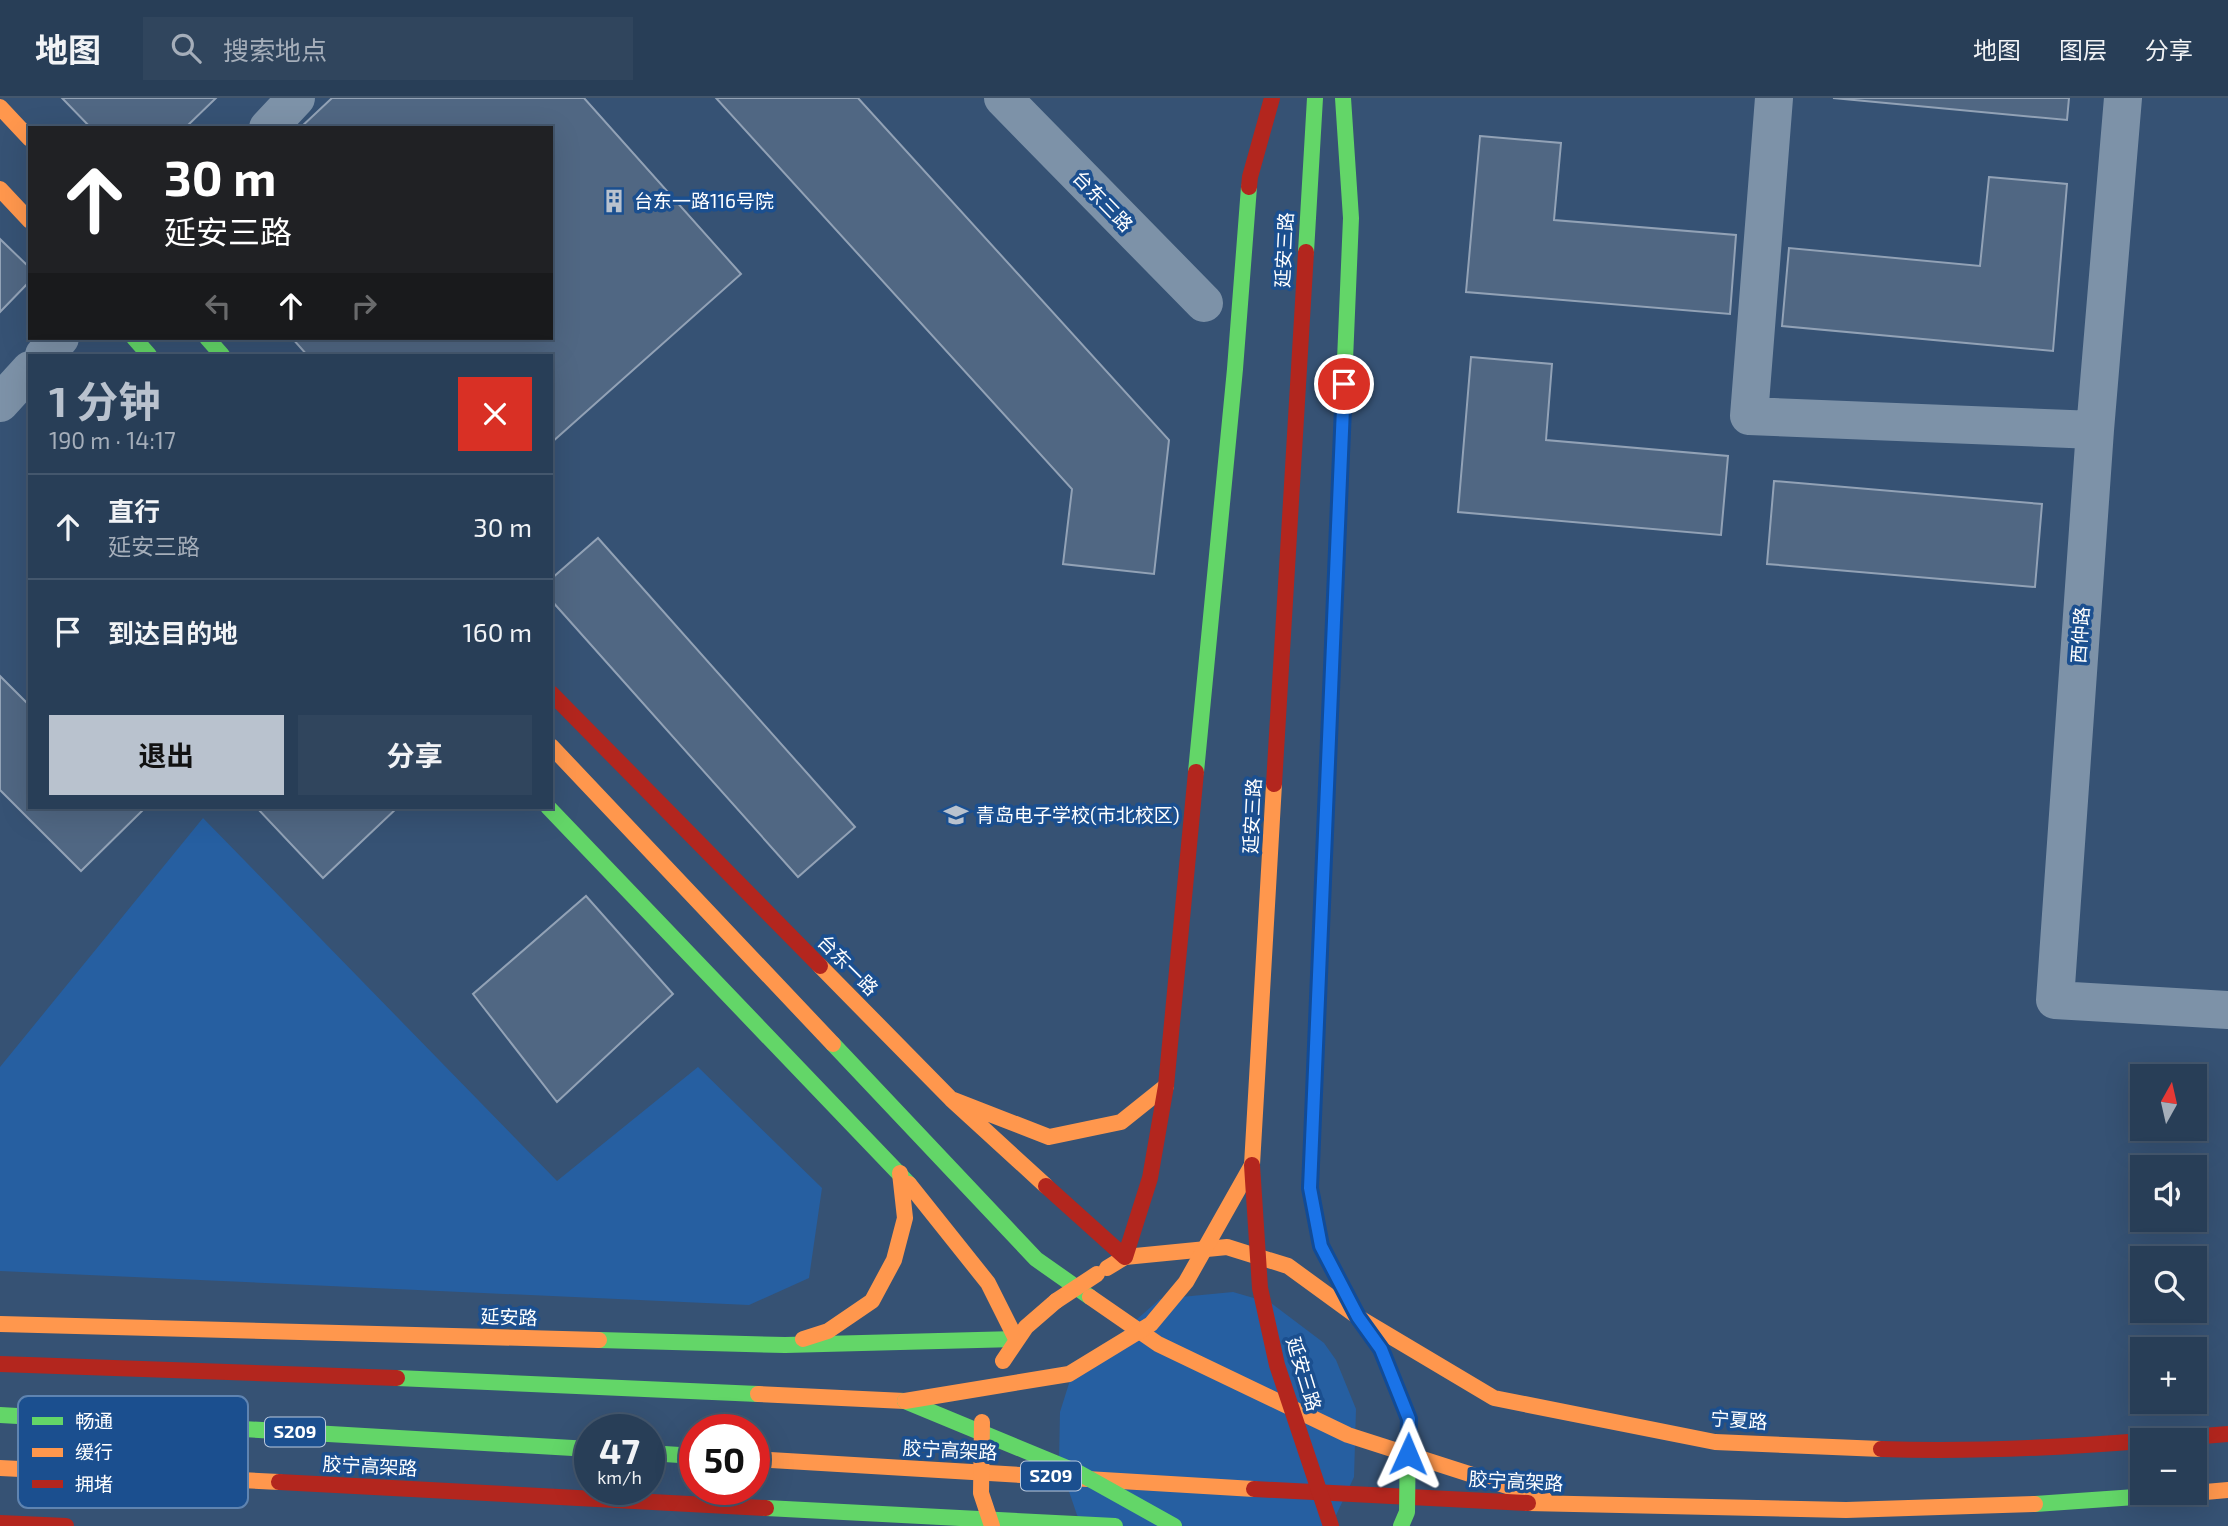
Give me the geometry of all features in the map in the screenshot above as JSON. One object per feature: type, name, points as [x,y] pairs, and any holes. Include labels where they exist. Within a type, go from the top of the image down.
[{"type":"main road","name":"延安三路","points":[[1125,1257],[1150,1178],[1166,1086],[1234,383],[1250,177],[1272,98]]},
{"type":"main road","name":"延安三路","points":[[1315,98],[1252,1165],[1260,1288],[1277,1365],[1331,1526]]},
{"type":"main road","points":[[1343,98],[1351,218],[1310,1188],[1321,1246],[1358,1317],[1381,1349],[1409,1419],[1407,1512],[1401,1526]]},
{"type":"main road","points":[[0,107],[28,137]]},
{"type":"main road","points":[[0,189],[28,219]]},
{"type":"main road","points":[[137,340],[148,354]]},
{"type":"main road","points":[[209,340],[221,354]]},
{"type":"main road","name":"台东一路","points":[[553,695],[951,1099],[1125,1257]]},
{"type":"main road","points":[[553,748],[1036,1259],[1158,1344],[1348,1435],[1566,1505]]},
{"type":"main road","points":[[550,809],[900,1173],[988,1283],[1016,1339]]},
{"type":"main road","points":[[951,1099],[1049,1137],[1121,1122],[1166,1086]]},
{"type":"main road","points":[[0,1364],[306,1374],[905,1401],[1069,1374],[1151,1324],[1186,1282],[1252,1165]]},
{"type":"main road","points":[[785,1345],[828,1331],[872,1301],[894,1260],[905,1218],[900,1173]]},
{"type":"main road","points":[[992,1526],[981,1493],[982,1422],[998,1372],[1016,1339],[1038,1312],[1125,1257],[1227,1247],[1288,1266],[1358,1317]]},
{"type":"main road","name":"宁夏路","points":[[1358,1317],[1494,1398],[1715,1441],[1938,1451],[2060,1448],[2130,1442]]},
{"type":"main road","name":"延安路","points":[[0,1324],[785,1345],[1016,1339]]},
{"type":"main road","points":[[905,1401],[1079,1472],[1174,1526]]},
{"type":"main road","name":"胶宁高架路","points":[[0,1415],[18,1416]]},
{"type":"main road","name":"胶宁高架路","points":[[248,1430],[574,1449]]},
{"type":"main road","points":[[2207,1436],[2228,1434]]},
{"type":"main road","name":"胶宁高架路","points":[[770,1460],[1566,1505],[1849,1510],[2060,1503],[2130,1498]]},
{"type":"main road","name":"胶宁高架路","points":[[0,1468],[18,1469]]},
{"type":"main road","name":"胶宁高架路","points":[[248,1481],[1115,1526]]},
{"type":"main road","name":"胶宁高架路","points":[[2207,1492],[2228,1490]]},
{"type":"main road","points":[[0,1522],[66,1526]]},
{"type":"street","points":[[270,126],[296,98]]},
{"type":"street","name":"台东三路","points":[[1003,98],[1204,303]]},
{"type":"street","points":[[1774,98],[1749,416],[2095,430]]},
{"type":"street","name":"西仲路","points":[[2123,98],[2095,430],[2055,1000],[2228,1010]]},
{"type":"street","points":[[45,354],[58,340]]},
{"type":"street","points":[[0,403],[28,372]]},
{"type":"shaded area","points":[[203,818],[557,1181],[698,1067],[822,1188],[809,1278],[749,1305],[0,1271],[0,1067]]},
{"type":"shaded area","points":[[1233,1292],[1271,1303],[1324,1343],[1336,1360],[1356,1409],[1354,1477],[1331,1526],[1085,1526],[1077,1515],[1059,1462],[1060,1412],[1071,1377],[1160,1299]]},
{"type":"building","points":[[62,98],[216,98],[187,126],[89,126]]},
{"type":"building","name":"台东一路116号院","points":[[332,98],[584,98],[741,274],[553,441],[553,354],[306,354],[294,340],[553,340],[553,126],[302,126]]},
{"type":"building","points":[[716,98],[858,98],[1169,440],[1154,574],[1063,564],[1072,489]]},
{"type":"building","points":[[1833,98],[2069,98],[2067,120]]},
{"type":"building","points":[[1480,136],[1561,143],[1554,220],[1736,235],[1730,314],[1466,292]]},
{"type":"building","points":[[1989,177],[2067,184],[2053,351],[1782,326],[1789,248],[1980,266]]},
{"type":"building","points":[[0,239],[28,266],[28,283],[0,312]]},
{"type":"building","points":[[1471,357],[1552,364],[1546,440],[1728,456],[1721,535],[1458,512]]},
{"type":"building","points":[[1774,481],[2042,504],[2035,587],[1767,564]]},
{"type":"building","points":[[598,538],[855,827],[798,877],[553,602],[553,577]]},
{"type":"building","points":[[0,676],[28,704],[28,809],[144,809],[81,871],[0,790]]},
{"type":"building","points":[[258,809],[396,809],[323,878]]},
{"type":"building","points":[[586,896],[673,994],[557,1102],[473,994]]},
{"type":"traffic: fast","points":[[1306,252],[1315,98]]},
{"type":"traffic: fast","points":[[1332,668],[1351,218],[1343,98]]},
{"type":"traffic: fast","points":[[1196,772],[1235,369],[1249,187]]},
{"type":"traffic: fast","points":[[136,340],[148,354]]},
{"type":"traffic: fast","points":[[209,340],[221,354]]},
{"type":"traffic: fast","points":[[550,809],[909,1184]]},
{"type":"traffic: fast","points":[[833,1044],[1036,1259],[1090,1297]]},
{"type":"traffic: fast","points":[[599,1340],[785,1345],[1016,1339]]},
{"type":"traffic: fast","points":[[397,1378],[758,1394]]},
{"type":"traffic: fast","points":[[905,1401],[1079,1473],[1174,1526]]},
{"type":"traffic: fast","points":[[0,1415],[18,1416]]},
{"type":"traffic: fast","points":[[248,1429],[574,1448]]},
{"type":"traffic: fast","points":[[1401,1526],[1407,1512],[1408,1430]]},
{"type":"traffic: fast","points":[[665,1454],[679,1455]]},
{"type":"traffic: fast","points":[[2035,1504],[2130,1497]]},
{"type":"traffic: fast","points":[[766,1508],[1115,1526]]},
{"type":"traffic: slow","points":[[0,107],[28,137]]},
{"type":"traffic: slow","points":[[0,189],[28,219]]},
{"type":"traffic: slow","points":[[553,748],[833,1044]]},
{"type":"traffic: slow","points":[[1252,1165],[1274,784]]},
{"type":"traffic: slow","points":[[820,966],[951,1099],[1046,1186]]},
{"type":"traffic: slow","points":[[951,1099],[1049,1137],[1121,1122],[1166,1086]]},
{"type":"traffic: slow","points":[[905,1401],[1069,1374],[1151,1324],[1186,1282],[1252,1165]]},
{"type":"traffic: slow","points":[[803,1339],[828,1331],[872,1301],[894,1260],[905,1218],[900,1173]]},
{"type":"traffic: slow","points":[[909,1184],[988,1283],[1016,1339]]},
{"type":"traffic: slow","points":[[1107,1268],[1125,1257],[1227,1247],[1288,1266],[1358,1317],[1381,1349],[1409,1419],[1408,1430]]},
{"type":"traffic: slow","points":[[1056,1301],[1097,1274]]},
{"type":"traffic: slow","points":[[1090,1297],[1158,1344],[1348,1435],[1544,1498]]},
{"type":"traffic: slow","points":[[1003,1361],[1026,1327],[1056,1301]]},
{"type":"traffic: slow","points":[[1358,1317],[1494,1398],[1715,1442],[1881,1449]]},
{"type":"traffic: slow","points":[[0,1324],[599,1340]]},
{"type":"traffic: slow","points":[[758,1394],[905,1401]]},
{"type":"traffic: slow","points":[[982,1422],[981,1493],[992,1526]]},
{"type":"traffic: slow","points":[[770,1460],[1254,1489]]},
{"type":"traffic: slow","points":[[0,1468],[18,1469]]},
{"type":"traffic: slow","points":[[248,1480],[279,1482]]},
{"type":"traffic: slow","points":[[2207,1492],[2228,1490]]},
{"type":"traffic: slow","points":[[1528,1503],[1846,1510],[2035,1504]]},
{"type":"traffic: jam","points":[[1249,187],[1272,98]]},
{"type":"traffic: jam","points":[[1274,784],[1306,252]]},
{"type":"traffic: jam","points":[[1332,668],[1310,1188],[1321,1246],[1358,1317]]},
{"type":"traffic: jam","points":[[553,695],[820,966]]},
{"type":"traffic: jam","points":[[1125,1257],[1150,1178],[1166,1086],[1196,772]]},
{"type":"traffic: jam","points":[[1252,1165],[1260,1288],[1277,1365],[1331,1526]]},
{"type":"traffic: jam","points":[[1046,1186],[1125,1257]]},
{"type":"traffic: jam","points":[[0,1364],[397,1378]]},
{"type":"traffic: jam","points":[[2207,1436],[2228,1434]]},
{"type":"traffic: jam","points":[[1881,1449],[2012,1449],[2130,1442]]},
{"type":"traffic: jam","points":[[279,1482],[766,1508]]},
{"type":"traffic: jam","points":[[1254,1489],[1528,1503]]},
{"type":"traffic: jam","points":[[0,1523],[66,1526]]},
{"type":"place","name":"台东一路116号院","points":[[614,201]]},
{"type":"place","name":"青岛电子学校(市北校区)","points":[[956,815]]},
{"type":"route","points":[[1344,384],[1310,1188],[1321,1246],[1358,1317],[1381,1349],[1409,1419],[1408,1454]]}]
